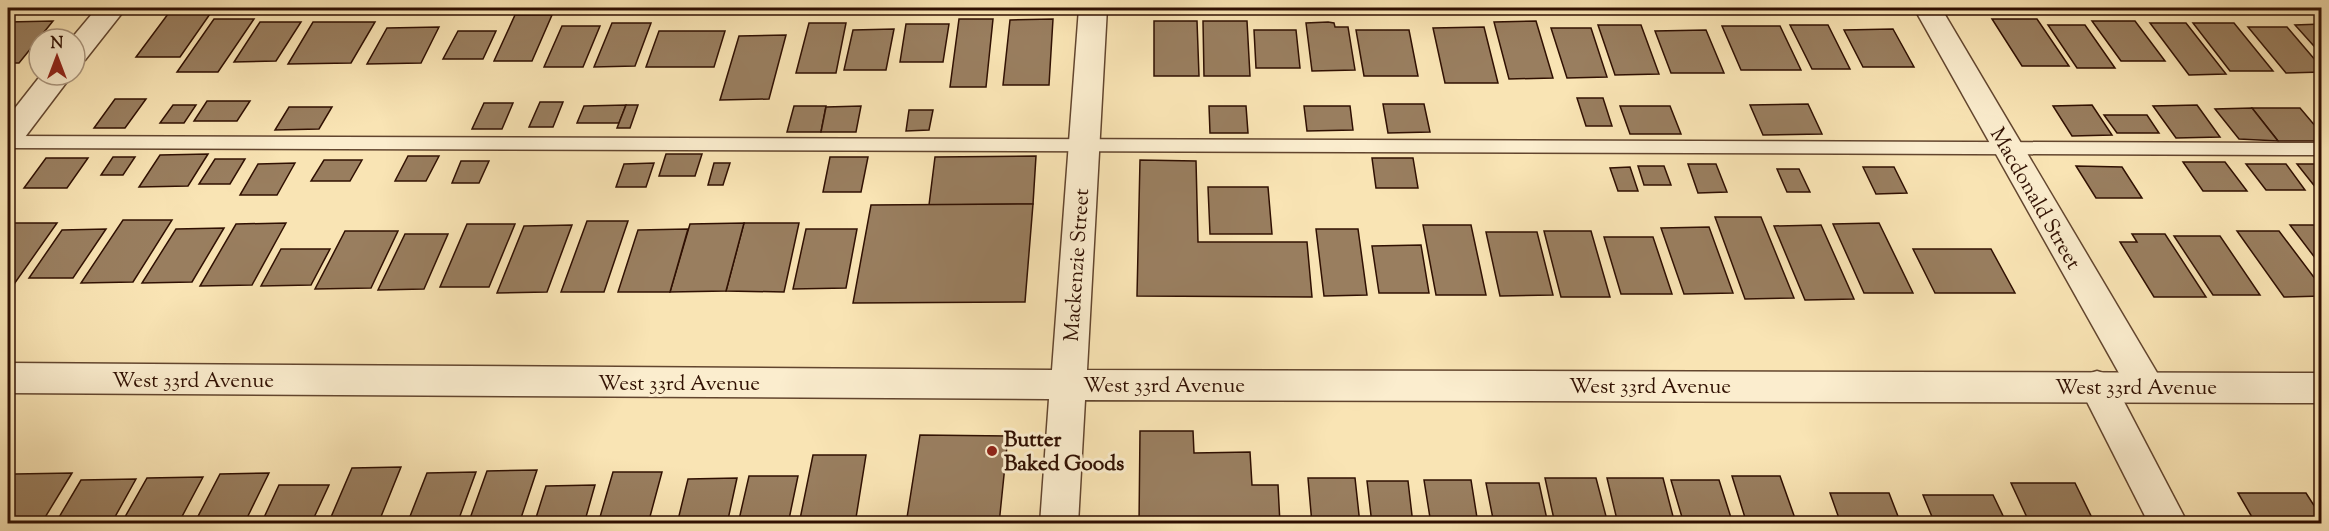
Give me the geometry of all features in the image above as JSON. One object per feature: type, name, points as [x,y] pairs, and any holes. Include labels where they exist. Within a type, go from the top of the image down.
[{"type":"street","points":[[87,38],[112,8]]},
{"type":"street","name":"Mackenzie Street","points":[[1059,524],[1094,8]]},
{"type":"street","name":"Macdonald Street","points":[[1927,8],[2006,149],[2146,387]]},
{"type":"street","points":[[8,137],[48,87]]},
{"type":"street","name":"West 33rd Avenue","points":[[8,378],[1068,385],[2322,388]]},
{"type":"street","points":[[2097,386],[2169,524]]},
{"type":"lane","points":[[8,142],[2322,149]]},
{"type":"building","points":[[168,14],[210,14],[180,57],[136,57]]},
{"type":"building","points":[[515,15],[552,15],[532,61],[494,61]]},
{"type":"building","points":[[214,19],[254,19],[218,72],[177,72]]},
{"type":"building","points":[[959,19],[993,19],[986,87],[950,87]]},
{"type":"building","points":[[1053,19],[1049,85],[1003,85],[1010,20]]},
{"type":"building","points":[[1992,19],[2037,19],[2069,66],[2022,66]]},
{"type":"building","points":[[53,21],[48,27],[27,27],[27,53],[19,63],[8,63],[8,22]]},
{"type":"building","points":[[1154,21],[1197,21],[1199,76],[1154,76]]},
{"type":"building","points":[[1203,21],[1247,21],[1250,76],[1204,76]]},
{"type":"building","points":[[1536,21],[1553,78],[1509,79],[1494,22]]},
{"type":"building","points":[[2092,21],[2135,21],[2165,61],[2121,61]]},
{"type":"building","points":[[260,22],[301,22],[276,61],[234,62]]},
{"type":"building","points":[[313,22],[375,22],[351,63],[288,64]]},
{"type":"building","points":[[612,23],[651,23],[635,66],[594,67]]},
{"type":"building","points":[[809,23],[846,23],[836,73],[796,73]]},
{"type":"building","points":[[1306,23],[1334,23],[1335,27],[1348,27],[1355,70],[1312,71]]},
{"type":"building","points":[[2150,23],[2186,23],[2226,74],[2189,75]]},
{"type":"building","points":[[2193,23],[2234,23],[2273,71],[2230,71]]},
{"type":"building","points":[[906,24],[949,24],[943,62],[900,62]]},
{"type":"building","points":[[2322,24],[2322,55],[2295,25]]},
{"type":"building","points":[[1598,25],[1641,25],[1659,74],[1615,75]]},
{"type":"building","points":[[1790,25],[1828,25],[1850,69],[1812,69]]},
{"type":"building","points":[[2048,25],[2085,25],[2115,68],[2077,68]]},
{"type":"building","points":[[562,26],[600,26],[583,67],[544,67]]},
{"type":"building","points":[[1722,26],[1780,26],[1801,70],[1741,70]]},
{"type":"building","points":[[439,27],[421,63],[367,64],[387,28]]},
{"type":"building","points":[[1484,27],[1498,83],[1445,83],[1433,28]]},
{"type":"building","points":[[2248,27],[2287,27],[2322,68],[2322,72],[2286,73]]},
{"type":"building","points":[[1551,28],[1591,28],[1607,77],[1567,78]]},
{"type":"building","points":[[894,29],[886,70],[844,70],[853,30]]},
{"type":"building","points":[[1893,29],[1914,67],[1863,67],[1844,30]]},
{"type":"building","points":[[1254,30],[1296,30],[1300,68],[1256,68]]},
{"type":"building","points":[[1356,30],[1409,30],[1418,76],[1364,76]]},
{"type":"building","points":[[1706,30],[1724,73],[1671,73],[1655,31]]},
{"type":"building","points":[[458,31],[496,31],[483,59],[443,59]]},
{"type":"building","points":[[659,31],[725,31],[714,67],[646,67]]},
{"type":"building","points":[[786,35],[769,99],[720,100],[739,36]]},
{"type":"building","points":[[1577,98],[1603,98],[1612,126],[1586,126]]},
{"type":"building","points":[[115,99],[146,99],[125,128],[94,128]]},
{"type":"building","points":[[207,101],[250,101],[237,121],[194,121]]},
{"type":"building","points":[[540,102],[563,102],[553,127],[529,127]]},
{"type":"building","points":[[484,103],[513,103],[502,129],[472,129]]},
{"type":"building","points":[[1383,104],[1424,104],[1430,132],[1388,133]]},
{"type":"building","points":[[1808,104],[1822,134],[1763,135],[1750,105]]},
{"type":"building","points":[[173,105],[196,105],[184,123],[160,123]]},
{"type":"building","points":[[626,105],[619,123],[577,123],[584,106]]},
{"type":"building","points":[[626,105],[638,105],[630,128],[617,128]]},
{"type":"building","points":[[2092,105],[2112,135],[2072,136],[2053,106]]},
{"type":"building","points":[[2197,105],[2220,137],[2176,138],[2153,106]]},
{"type":"building","points":[[794,106],[826,106],[821,132],[787,132]]},
{"type":"building","points":[[861,106],[856,132],[821,132],[826,107]]},
{"type":"building","points":[[1209,106],[1246,106],[1248,133],[1210,133]]},
{"type":"building","points":[[1304,106],[1350,106],[1353,130],[1307,131]]},
{"type":"building","points":[[1620,106],[1670,106],[1681,134],[1630,134]]},
{"type":"building","points":[[289,107],[332,107],[319,129],[275,130]]},
{"type":"building","points":[[2252,108],[2300,108],[2322,134],[2322,141],[2278,141]]},
{"type":"building","points":[[2252,108],[2278,141],[2239,139],[2215,109]]},
{"type":"building","points":[[909,110],[933,110],[929,130],[906,131]]},
{"type":"building","points":[[2104,115],[2147,115],[2159,133],[2117,133]]},
{"type":"building","points":[[208,154],[188,186],[139,187],[160,155]]},
{"type":"building","points":[[666,154],[702,154],[695,176],[659,176]]},
{"type":"building","points":[[408,156],[439,156],[426,181],[395,181]]},
{"type":"building","points":[[1036,156],[1033,204],[929,205],[935,157]]},
{"type":"building","points":[[113,157],[135,157],[123,175],[101,175]]},
{"type":"building","points":[[830,157],[868,157],[861,192],[823,192]]},
{"type":"building","points":[[46,158],[88,158],[67,188],[24,188]]},
{"type":"building","points":[[1372,158],[1413,158],[1418,188],[1376,188]]},
{"type":"building","points":[[215,159],[245,159],[230,184],[199,184]]},
{"type":"building","points":[[324,160],[362,160],[350,181],[311,181]]},
{"type":"building","points":[[1140,160],[1196,161],[1198,242],[1307,242],[1312,297],[1137,296]]},
{"type":"building","points":[[461,161],[489,161],[479,183],[452,183]]},
{"type":"building","points":[[2183,162],[2225,162],[2247,191],[2203,191]]},
{"type":"building","points":[[295,163],[277,195],[240,195],[258,164]]},
{"type":"building","points":[[654,163],[646,187],[616,187],[624,164]]},
{"type":"building","points":[[714,163],[730,163],[723,185],[708,185]]},
{"type":"building","points":[[1688,164],[1716,164],[1727,192],[1698,193]]},
{"type":"building","points":[[2246,164],[2286,164],[2305,190],[2266,190]]},
{"type":"building","points":[[2297,164],[2322,164],[2322,193],[2320,193]]},
{"type":"building","points":[[1638,166],[1664,166],[1671,185],[1644,185]]},
{"type":"building","points":[[2076,166],[2122,167],[2142,198],[2096,198]]},
{"type":"building","points":[[1630,167],[1638,191],[1618,191],[1610,168]]},
{"type":"building","points":[[1863,167],[1894,167],[1907,193],[1876,194]]},
{"type":"building","points":[[1777,169],[1799,169],[1810,192],[1787,192]]},
{"type":"building","points":[[1208,187],[1268,187],[1272,234],[1210,234]]},
{"type":"building","points":[[1033,204],[1025,302],[853,303],[871,205]]},
{"type":"building","points":[[1715,217],[1761,217],[1794,298],[1745,299]]},
{"type":"building","points":[[123,220],[172,220],[133,282],[81,283]]},
{"type":"building","points":[[587,221],[628,221],[604,292],[561,292]]},
{"type":"building","points":[[8,223],[57,223],[12,287],[8,287]]},
{"type":"building","points":[[286,223],[252,285],[200,286],[236,224]]},
{"type":"building","points":[[744,223],[799,223],[784,292],[726,291]]},
{"type":"building","points":[[744,223],[726,291],[670,292],[690,224]]},
{"type":"building","points":[[1879,223],[1913,293],[1864,293],[1833,224]]},
{"type":"building","points":[[467,224],[515,224],[489,287],[440,287]]},
{"type":"building","points":[[572,225],[547,292],[497,293],[524,226]]},
{"type":"building","points":[[1423,225],[1471,225],[1486,295],[1436,295]]},
{"type":"building","points":[[1821,225],[1854,299],[1805,300],[1774,226]]},
{"type":"building","points":[[2290,225],[2322,225],[2322,267]]},
{"type":"building","points":[[1709,227],[1733,293],[1684,294],[1661,228]]},
{"type":"building","points":[[224,228],[192,282],[142,283],[176,229]]},
{"type":"building","points":[[106,229],[73,278],[29,278],[62,230]]},
{"type":"building","points":[[688,229],[670,292],[618,292],[638,230]]},
{"type":"building","points":[[806,229],[857,229],[846,288],[793,289]]},
{"type":"building","points":[[1316,229],[1358,229],[1367,295],[1324,296]]},
{"type":"building","points":[[345,231],[398,231],[371,288],[315,289]]},
{"type":"building","points":[[1544,231],[1591,231],[1610,297],[1561,297]]},
{"type":"building","points":[[2237,231],[2279,231],[2322,288],[2322,296],[2284,297]]},
{"type":"building","points":[[1486,232],[1537,232],[1553,295],[1500,296]]},
{"type":"building","points":[[405,234],[448,234],[424,289],[378,290]]},
{"type":"building","points":[[2132,234],[2165,234],[2206,297],[2154,297],[2120,242],[2137,242]]},
{"type":"building","points":[[2174,236],[2220,236],[2260,295],[2213,295]]},
{"type":"building","points":[[1604,237],[1653,237],[1672,294],[1621,294]]},
{"type":"building","points":[[1421,245],[1429,293],[1379,293],[1372,246]]},
{"type":"building","points":[[281,249],[330,249],[311,285],[261,286]]},
{"type":"building","points":[[1913,249],[1991,249],[2015,293],[1935,293]]},
{"type":"building","points":[[1140,431],[1193,431],[1194,453],[1250,452],[1252,485],[1278,485],[1280,524],[1139,524]]},
{"type":"building","points":[[920,435],[1008,436],[999,524],[906,524]]},
{"type":"building","points":[[813,455],[866,455],[855,524],[799,524]]},
{"type":"building","points":[[401,467],[378,524],[328,524],[352,468]]},
{"type":"building","points":[[537,470],[519,524],[468,524],[487,471]]},
{"type":"building","points":[[476,472],[457,524],[407,524],[427,473]]},
{"type":"building","points":[[613,472],[662,472],[648,524],[598,524]]},
{"type":"building","points":[[72,473],[41,524],[8,524],[8,485],[15,474]]},
{"type":"building","points":[[269,473],[244,524],[194,524],[220,474]]},
{"type":"building","points":[[749,476],[798,476],[788,524],[738,524]]},
{"type":"building","points":[[1732,476],[1780,476],[1797,524],[1747,524]]},
{"type":"building","points":[[203,477],[178,524],[121,524],[147,478]]},
{"type":"building","points":[[737,478],[727,524],[677,524],[688,479]]},
{"type":"building","points":[[1308,478],[1355,478],[1360,524],[1312,524]]},
{"type":"building","points":[[1545,478],[1596,478],[1608,524],[1555,524]]},
{"type":"building","points":[[1607,478],[1663,478],[1675,524],[1618,524]]},
{"type":"building","points":[[136,479],[111,524],[55,524],[81,480]]},
{"type":"building","points":[[1424,480],[1471,480],[1478,524],[1431,524]]},
{"type":"building","points":[[1671,480],[1719,480],[1733,524],[1684,524]]},
{"type":"building","points":[[1367,481],[1408,481],[1413,524],[1372,524]]},
{"type":"building","points":[[1486,483],[1539,483],[1548,524],[1494,524]]},
{"type":"building","points":[[2011,483],[2075,483],[2095,524],[2030,524]]},
{"type":"building","points":[[279,485],[329,485],[311,524],[261,524]]},
{"type":"building","points":[[595,485],[584,524],[534,524],[546,486]]},
{"type":"building","points":[[1830,493],[1889,493],[1901,524],[1841,524]]},
{"type":"building","points":[[2238,493],[2306,493],[2322,518],[2322,524],[2256,524]]},
{"type":"building","points":[[1923,495],[1993,495],[2007,524],[1935,524]]},
{"type":"place","name":"Butter Baked Goods","points":[[992,451]]}]
